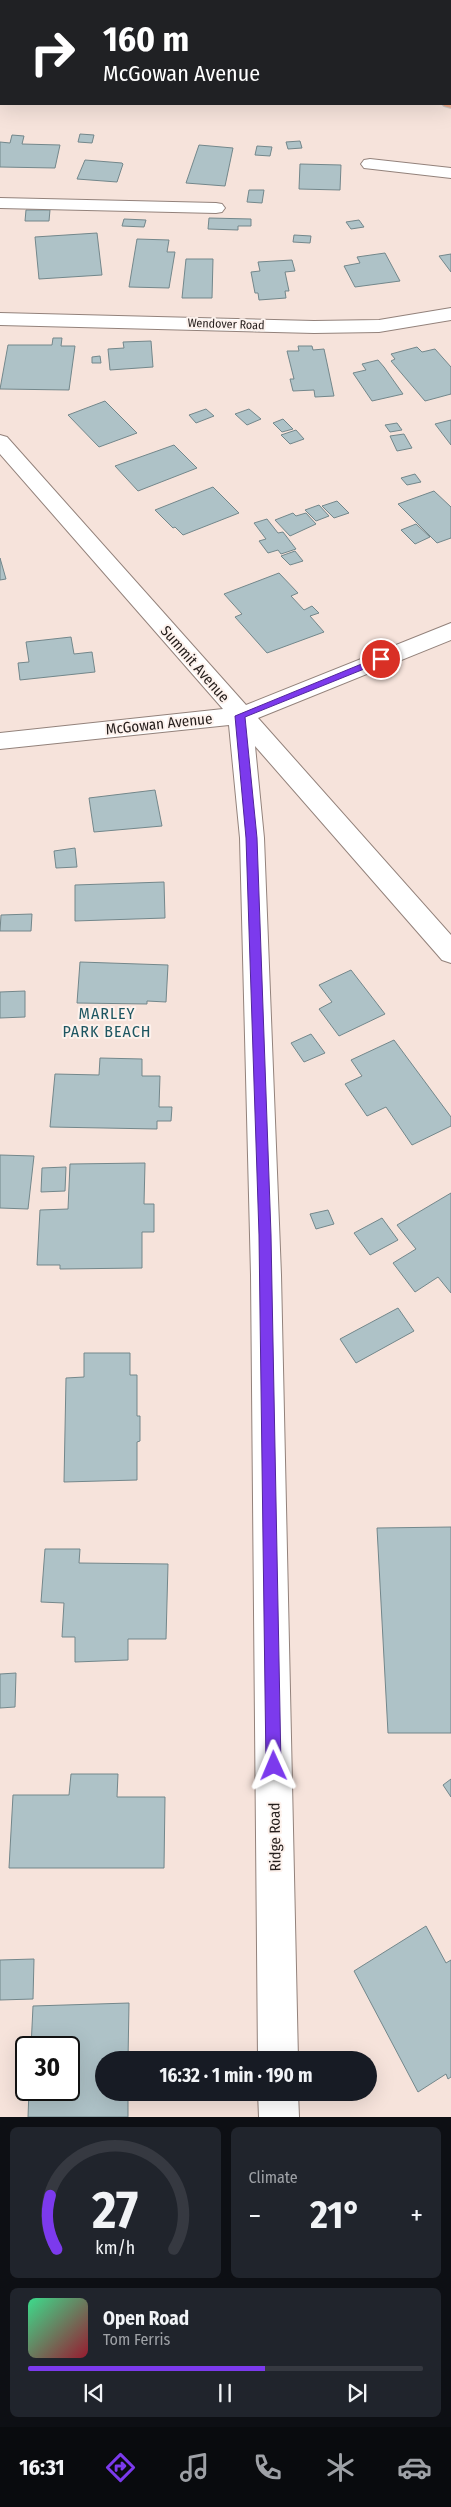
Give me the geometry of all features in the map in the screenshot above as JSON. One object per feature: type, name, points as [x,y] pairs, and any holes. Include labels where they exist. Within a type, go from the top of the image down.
[{"type":"street","points":[[370,164],[451,173]]},
{"type":"street","points":[[0,203],[216,208]]},
{"type":"street","name":"Wendover Road","points":[[0,319],[314,327],[379,326],[451,314]]},
{"type":"street","name":"Summit Avenue","points":[[0,441],[240,716],[451,953]]},
{"type":"street","name":"McGowan Avenue","points":[[0,741],[240,716],[451,631]]},
{"type":"street","name":"Ridge Road","points":[[240,716],[252,838],[266,1265],[278,2051]]},
{"type":"street","points":[[278,2101],[279,2117]]},
{"type":"building","points":[[80,134],[94,135],[92,143],[78,142]]},
{"type":"building","points":[[12,135],[24,136],[22,144],[60,145],[55,168],[0,167],[0,142],[10,143]]},
{"type":"building","points":[[300,141],[302,148],[288,149],[286,142]]},
{"type":"building","points":[[199,145],[233,148],[225,186],[186,183]]},
{"type":"building","points":[[257,146],[272,147],[270,156],[255,155]]},
{"type":"building","points":[[85,160],[122,163],[117,182],[77,179]]},
{"type":"building","points":[[300,164],[341,165],[340,190],[299,189]]},
{"type":"building","points":[[249,190],[264,190],[262,203],[247,202]]},
{"type":"building","points":[[26,210],[50,210],[49,221],[25,221]]},
{"type":"building","points":[[209,218],[251,219],[251,226],[238,226],[238,230],[208,229]]},
{"type":"building","points":[[124,219],[146,220],[144,227],[122,226]]},
{"type":"building","points":[[359,220],[364,227],[351,229],[346,222]]},
{"type":"building","points":[[97,233],[102,275],[39,279],[35,237]]},
{"type":"building","points":[[294,235],[311,236],[310,243],[293,242]]},
{"type":"building","points":[[137,239],[169,240],[167,252],[175,252],[169,288],[129,287]]},
{"type":"building","points":[[385,253],[400,281],[355,287],[344,266],[360,263],[357,257]]},
{"type":"building","points":[[451,254],[451,272],[439,256]]},
{"type":"building","points":[[186,259],[213,259],[212,298],[182,298]]},
{"type":"building","points":[[292,260],[295,271],[285,272],[289,291],[285,291],[286,298],[259,300],[258,293],[255,293],[251,272],[260,271],[258,262]]},
{"type":"building","points":[[53,338],[62,338],[61,346],[75,346],[69,390],[0,389],[8,345],[52,345]]},
{"type":"building","points":[[151,341],[153,367],[110,370],[108,349],[124,348],[123,342]]},
{"type":"building","points":[[298,346],[312,346],[313,350],[324,349],[334,396],[315,397],[314,390],[293,391],[290,379],[294,379],[287,351],[299,351]]},
{"type":"building","points":[[417,347],[422,352],[435,349],[451,367],[451,394],[425,401],[391,361],[395,359],[391,354]]},
{"type":"building","points":[[100,356],[101,363],[92,363],[92,357]]},
{"type":"building","points":[[378,360],[403,394],[372,401],[353,373],[366,370],[362,364]]},
{"type":"building","points":[[105,401],[137,433],[99,447],[68,415]]},
{"type":"building","points":[[206,409],[214,416],[196,423],[189,415]]},
{"type":"building","points":[[249,409],[261,419],[247,425],[235,414]]},
{"type":"building","points":[[283,419],[293,429],[282,432],[273,423]]},
{"type":"building","points":[[451,420],[451,445],[435,424]]},
{"type":"building","points":[[397,423],[402,430],[390,432],[385,425]]},
{"type":"building","points":[[296,430],[304,439],[290,444],[281,435]]},
{"type":"building","points":[[404,434],[412,448],[397,451],[390,436]]},
{"type":"building","points":[[174,445],[197,468],[138,491],[115,466]]},
{"type":"building","points":[[415,474],[421,482],[407,485],[401,478]]},
{"type":"building","points":[[213,487],[239,513],[183,535],[155,510]]},
{"type":"building","points":[[434,491],[451,507],[451,538],[437,543],[398,504]]},
{"type":"building","points":[[337,501],[349,513],[334,518],[322,506]]},
{"type":"building","points":[[319,505],[329,516],[316,521],[305,510]]},
{"type":"building","points":[[293,513],[296,516],[306,513],[316,524],[290,536],[275,520]]},
{"type":"building","points":[[267,519],[278,533],[283,532],[296,549],[281,554],[278,550],[268,553],[259,541],[266,539],[254,523]]},
{"type":"building","points":[[416,524],[430,537],[415,544],[401,530]]},
{"type":"building","points":[[295,551],[303,561],[290,565],[281,556]]},
{"type":"building","points":[[0,558],[6,579],[0,580]]},
{"type":"building","points":[[279,573],[298,593],[291,596],[304,610],[312,606],[319,613],[310,616],[324,632],[267,653],[235,617],[242,614],[224,594]]},
{"type":"building","points":[[71,637],[74,654],[92,652],[95,672],[20,680],[18,663],[29,662],[26,642]]},
{"type":"building","points":[[155,790],[162,826],[94,832],[89,798]]},
{"type":"building","points":[[75,848],[77,867],[56,868],[54,851]]},
{"type":"building","points":[[164,882],[165,918],[75,921],[75,885]]},
{"type":"building","points":[[32,914],[31,931],[0,931],[1,915]]},
{"type":"building","points":[[80,962],[168,965],[166,1002],[147,1001],[147,1004],[77,1003]]},
{"type":"building","points":[[351,970],[385,1014],[339,1036],[319,1009],[332,1002],[319,985]]},
{"type":"building","points":[[25,991],[25,1017],[0,1018],[0,992]]},
{"type":"building","points":[[311,1034],[325,1053],[304,1062],[291,1043]]},
{"type":"building","points":[[394,1040],[451,1117],[451,1126],[412,1145],[386,1107],[367,1116],[345,1084],[362,1076],[351,1060]]},
{"type":"building","points":[[100,1058],[142,1059],[142,1076],[160,1076],[159,1107],[172,1107],[171,1121],[157,1121],[157,1129],[50,1127],[55,1074],[99,1075]]},
{"type":"building","points":[[0,1155],[34,1156],[28,1209],[0,1208]]},
{"type":"building","points":[[145,1163],[144,1204],[154,1204],[154,1232],[142,1232],[142,1268],[60,1269],[60,1265],[37,1265],[40,1210],[68,1209],[70,1164]]},
{"type":"building","points":[[66,1167],[65,1191],[41,1192],[42,1168]]},
{"type":"building","points":[[451,1193],[451,1293],[438,1277],[415,1292],[393,1263],[416,1249],[397,1225]]},
{"type":"building","points":[[328,1210],[334,1224],[316,1229],[310,1214]]},
{"type":"building","points":[[382,1218],[398,1240],[370,1255],[354,1233]]},
{"type":"building","points":[[398,1308],[414,1331],[356,1363],[340,1339]]},
{"type":"building","points":[[84,1353],[130,1353],[130,1375],[137,1375],[137,1416],[140,1416],[140,1441],[137,1442],[137,1480],[64,1482],[66,1378],[84,1377]]},
{"type":"building","points":[[451,1527],[451,1733],[388,1733],[377,1528]]},
{"type":"building","points":[[45,1549],[80,1549],[79,1563],[168,1564],[166,1639],[128,1639],[128,1660],[75,1662],[75,1637],[62,1637],[64,1603],[41,1602]]},
{"type":"building","points":[[16,1673],[15,1707],[0,1708],[0,1674]]},
{"type":"building","points":[[71,1774],[118,1774],[117,1797],[165,1797],[164,1868],[9,1868],[13,1795],[69,1795]]},
{"type":"building","points":[[451,1779],[451,1797],[443,1785]]},
{"type":"building","points":[[426,1926],[446,1963],[451,1960],[451,2077],[448,2079],[446,2074],[418,2092],[354,1971]]},
{"type":"building","points":[[34,1959],[33,1999],[0,2000],[0,1960]]},
{"type":"building","points":[[129,2003],[128,2051],[95,2051],[95,2101],[128,2101],[128,2117],[28,2117],[29,2101],[80,2101],[80,2036],[32,2036],[33,2006]]},
{"type":"district","name":"MARLEY PARK BEACH","points":[[107,1022]]},
{"type":"route","points":[[274,1766],[267,1294],[252,838],[240,716],[381,659]]}]
